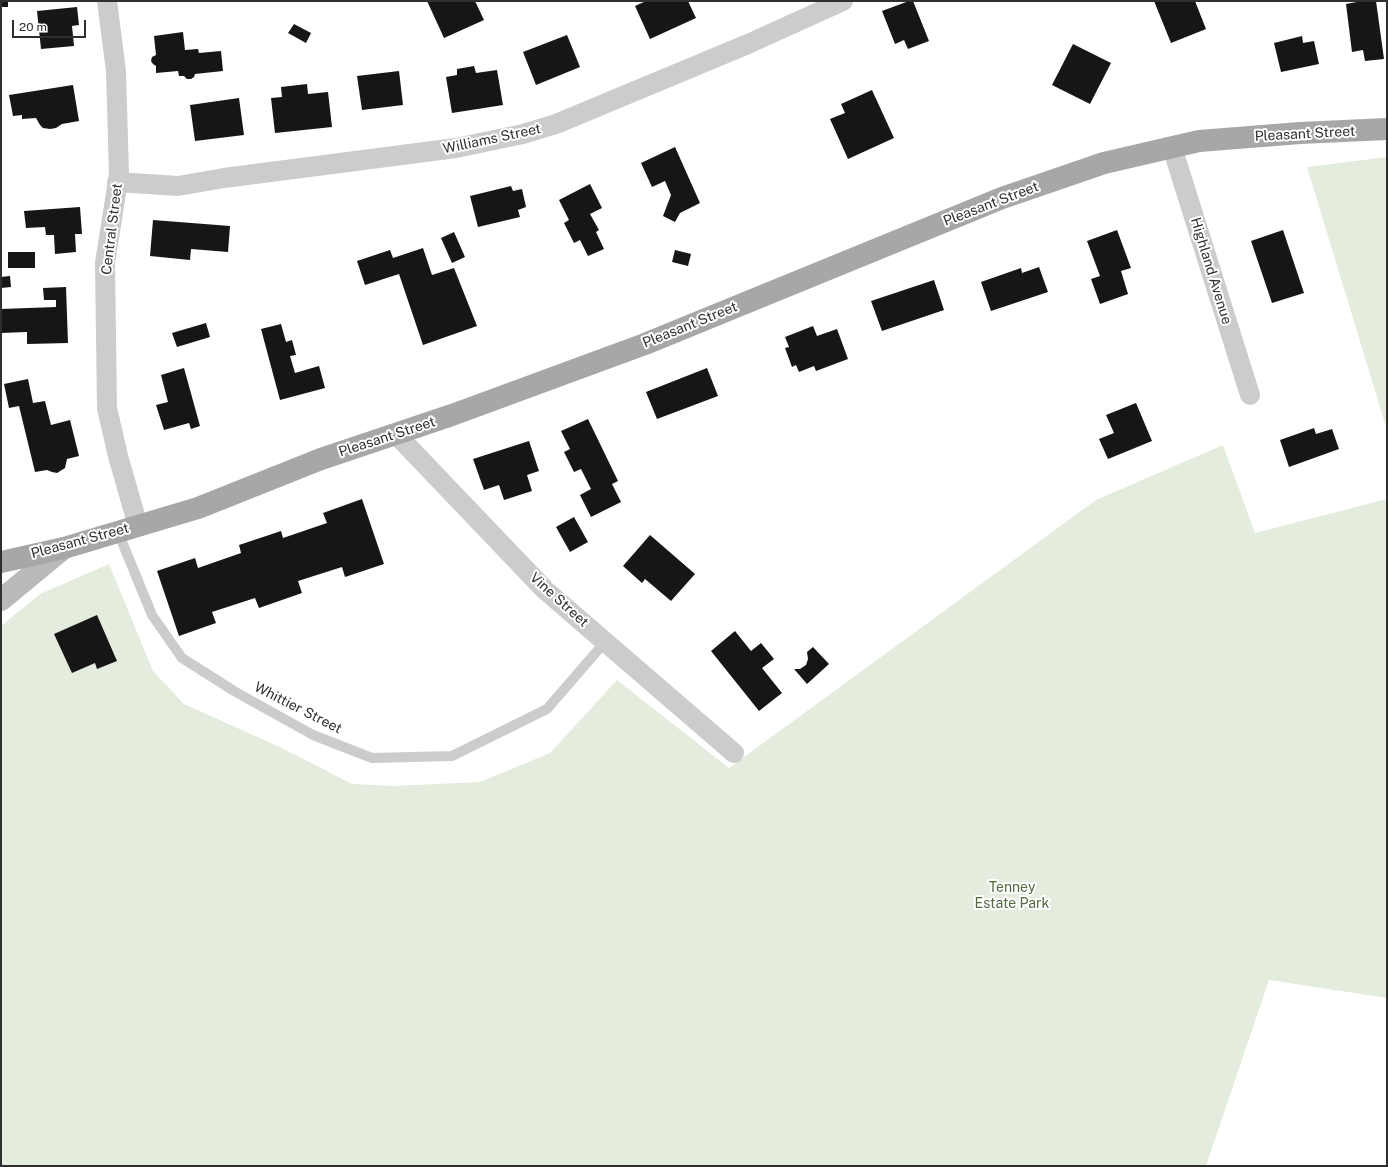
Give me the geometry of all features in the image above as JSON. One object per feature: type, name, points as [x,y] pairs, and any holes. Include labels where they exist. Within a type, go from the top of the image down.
[{"type":"main road","name":"Pleasant Street","points":[[1,562],[64,548],[198,508],[321,459],[452,415],[644,344],[1002,198],[1104,163],[1199,141],[1300,133],[1387,129]]},
{"type":"main road","points":[[1,600],[64,548]]},
{"type":"street","name":"Central Street","points":[[107,1],[116,71],[118,159],[118,182],[105,263],[107,408],[118,456],[138,526]]},
{"type":"street","name":"Williams Street","points":[[118,182],[178,186],[224,178],[456,148],[523,134],[556,124],[748,44],[843,1]]},
{"type":"street","name":"Highland Avenue","points":[[1172,147],[1250,395]]},
{"type":"street","name":"Vine Street","points":[[396,434],[545,590],[734,753]]},
{"type":"lane","name":"Whittier Street","points":[[118,532],[152,615],[182,658],[234,691],[313,734],[372,758],[452,756],[547,709],[605,642]]},
{"type":"green space","points":[[1387,157],[1387,430],[1307,167]]},
{"type":"green space","name":"Tenney Estate Park","points":[[1223,445],[1255,533],[1387,499],[1387,998],[1269,980],[1206,1166],[1,1166],[1,626],[40,594],[109,564],[153,671],[184,704],[282,748],[352,784],[394,786],[480,782],[550,753],[617,680],[729,768],[1096,500]]},
{"type":"building","points":[[1,1],[8,1],[8,7],[1,7]]},
{"type":"building","points":[[427,1],[475,1],[484,20],[444,38]]},
{"type":"building","points":[[646,1],[688,1],[696,18],[650,39],[635,6]]},
{"type":"building","points":[[909,1],[913,1],[929,41],[908,49],[904,40],[895,44],[882,11]]},
{"type":"building","points":[[1154,1],[1195,1],[1206,29],[1171,43]]},
{"type":"building","points":[[1362,1],[1376,1],[1384,59],[1365,61],[1363,50],[1352,52],[1346,4]]},
{"type":"building","points":[[77,7],[79,25],[72,26],[74,46],[41,49],[37,11]]},
{"type":"building","points":[[294,24],[311,33],[306,43],[288,33]]},
{"type":"building","points":[[183,32],[185,50],[198,49],[199,53],[221,51],[223,71],[195,74],[191,79],[187,79],[184,76],[179,76],[178,71],[156,73],[156,66],[151,61],[152,57],[156,55],[154,36]]},
{"type":"building","points":[[567,35],[580,67],[536,85],[523,52]]},
{"type":"building","points":[[1302,36],[1303,43],[1314,41],[1319,64],[1281,72],[1274,43]]},
{"type":"building","points":[[1073,44],[1111,63],[1090,104],[1052,85]]},
{"type":"building","points":[[474,66],[476,73],[497,70],[503,105],[452,113],[446,77],[457,75],[457,69]]},
{"type":"building","points":[[399,71],[403,105],[362,110],[357,76]]},
{"type":"building","points":[[307,84],[308,94],[328,92],[332,127],[275,133],[271,98],[282,97],[281,87]]},
{"type":"building","points":[[73,85],[79,121],[62,124],[56,128],[50,129],[43,128],[36,118],[22,119],[22,115],[13,116],[9,95]]},
{"type":"building","points":[[872,90],[894,138],[848,159],[830,119],[845,113],[841,104]]},
{"type":"building","points":[[239,98],[244,135],[195,141],[190,105]]},
{"type":"building","points":[[675,147],[700,203],[680,213],[675,222],[663,216],[671,195],[665,181],[652,187],[641,163]]},
{"type":"building","points":[[590,184],[602,208],[590,214],[599,230],[596,232],[604,249],[588,256],[580,240],[574,243],[564,223],[569,220],[559,200]]},
{"type":"building","points":[[511,186],[513,191],[522,189],[526,207],[518,210],[520,217],[478,227],[470,196]]},
{"type":"building","points":[[80,207],[82,234],[75,234],[76,252],[55,254],[54,235],[46,235],[45,227],[26,228],[24,211]]},
{"type":"building","points":[[153,220],[230,226],[228,252],[191,249],[190,260],[150,256]]},
{"type":"building","points":[[1117,230],[1131,268],[1121,271],[1128,294],[1100,304],[1091,279],[1100,276],[1087,241]]},
{"type":"building","points":[[1283,230],[1304,293],[1272,303],[1251,241]]},
{"type":"building","points":[[454,232],[465,257],[452,263],[441,238]]},
{"type":"building","points":[[423,248],[432,275],[454,268],[477,326],[423,345],[399,274],[365,285],[357,261],[390,250],[393,258]]},
{"type":"building","points":[[675,250],[691,254],[688,266],[672,262]]},
{"type":"building","points":[[8,252],[35,252],[35,268],[8,268]]},
{"type":"building","points":[[1039,267],[1048,292],[991,311],[981,282],[1021,268],[1022,273]]},
{"type":"building","points":[[10,276],[11,287],[1,288],[1,277]]},
{"type":"building","points":[[934,280],[944,310],[882,331],[871,301]]},
{"type":"building","points":[[66,287],[68,343],[27,344],[27,332],[1,333],[1,309],[56,307],[56,300],[44,300],[43,288]]},
{"type":"building","points":[[206,323],[210,337],[177,347],[172,333]]},
{"type":"building","points":[[281,324],[286,342],[292,340],[296,355],[290,356],[295,373],[319,366],[325,388],[280,400],[261,329]]},
{"type":"building","points":[[813,326],[817,336],[837,329],[848,359],[816,371],[814,366],[799,372],[796,365],[792,367],[785,348],[789,347],[785,337]]},
{"type":"building","points":[[184,368],[200,426],[191,429],[189,423],[164,430],[156,405],[168,402],[161,375]]},
{"type":"building","points":[[707,368],[718,396],[657,419],[646,392]]},
{"type":"building","points":[[28,379],[33,403],[45,401],[51,425],[70,420],[79,456],[67,459],[65,468],[57,473],[47,470],[35,472],[19,406],[9,408],[4,384]]},
{"type":"building","points":[[1136,403],[1152,441],[1108,459],[1099,439],[1114,433],[1106,415]]},
{"type":"building","points":[[588,419],[618,481],[612,484],[621,502],[591,517],[580,495],[591,489],[581,469],[574,472],[564,452],[570,449],[561,431]]},
{"type":"building","points":[[1314,428],[1316,434],[1332,429],[1339,449],[1289,467],[1280,440]]},
{"type":"building","points":[[529,441],[539,471],[527,475],[532,491],[504,500],[499,485],[484,490],[473,459]]},
{"type":"building","points":[[362,499],[384,564],[345,577],[342,567],[298,581],[302,593],[259,608],[255,598],[212,612],[216,623],[179,636],[157,571],[195,558],[198,568],[241,553],[239,545],[281,531],[283,538],[327,523],[323,513]]},
{"type":"building","points":[[574,517],[588,542],[570,552],[556,527]]},
{"type":"building","points":[[650,535],[695,574],[671,601],[645,579],[642,583],[623,566]]},
{"type":"building","points":[[97,615],[117,661],[97,669],[95,663],[72,673],[54,634]]},
{"type":"building","points":[[735,631],[751,651],[761,643],[774,659],[762,668],[782,693],[759,711],[711,651]]},
{"type":"building","points":[[813,647],[829,664],[807,684],[794,669],[800,669],[806,665],[808,659],[807,652]]}]
